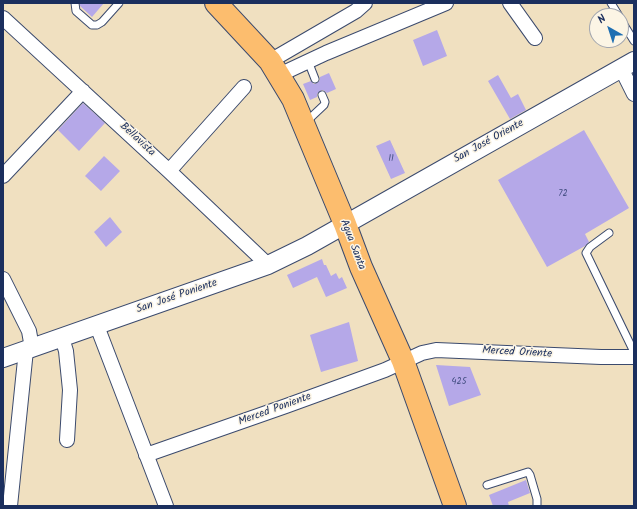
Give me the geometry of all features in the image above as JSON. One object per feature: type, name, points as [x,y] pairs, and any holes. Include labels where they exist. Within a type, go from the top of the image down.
[{"type":"main road","name":"Agua Santa","points":[[216,3],[275,68],[293,99],[345,224],[361,267],[403,361],[449,504]]},
{"type":"street","points":[[275,68],[356,11],[365,3]]},
{"type":"street","points":[[275,68],[308,61],[446,3]]},
{"type":"street","points":[[510,3],[535,38]]},
{"type":"street","name":"Bellavista","points":[[3,18],[169,171],[268,265]]},
{"type":"street","points":[[628,64],[634,94]]},
{"type":"street","name":"San José Oriente","points":[[345,224],[628,64]]},
{"type":"street","points":[[169,171],[244,87]]},
{"type":"street","points":[[3,176],[83,91]]},
{"type":"street","name":"San José Poniente","points":[[3,358],[268,265],[307,246],[345,224]]},
{"type":"street","points":[[3,279],[29,331],[29,349],[10,506]]},
{"type":"street","points":[[97,326],[166,506]]},
{"type":"street","points":[[62,338],[66,351],[70,390],[67,440]]},
{"type":"street","name":"Merced Oriente","points":[[403,361],[422,353],[436,350],[634,357]]},
{"type":"street","name":"Merced Poniente","points":[[146,455],[385,370],[403,361]]},
{"type":"lane","points":[[75,3],[76,11],[92,25],[97,25],[102,22],[120,3]]},
{"type":"lane","points":[[308,61],[316,79]]},
{"type":"lane","points":[[304,123],[324,105],[325,102],[322,95]]},
{"type":"lane","points":[[609,233],[590,247],[586,253],[634,352]]},
{"type":"lane","points":[[487,485],[528,472],[537,499],[537,506]]},
{"type":"building","points":[[80,3],[104,3],[92,17],[80,6]]},
{"type":"building","points":[[437,30],[447,56],[423,66],[413,40]]},
{"type":"building","points":[[329,73],[336,89],[327,93],[323,90],[320,91],[317,94],[317,97],[310,100],[303,84],[311,81],[314,84],[317,83],[320,80],[320,77]]},
{"type":"building","points":[[498,75],[511,98],[518,94],[526,110],[510,119],[488,81]]},
{"type":"building","points":[[83,103],[105,123],[79,151],[58,130]]},
{"type":"building","points":[[584,130],[629,208],[585,234],[589,242],[585,246],[547,267],[498,180]]},
{"type":"building","points":[[390,140],[405,173],[391,179],[376,146]]},
{"type":"building","points":[[104,156],[120,171],[101,191],[85,176]]},
{"type":"building","points":[[110,217],[122,232],[106,247],[94,232]]},
{"type":"building","points":[[322,259],[331,276],[336,273],[339,279],[342,277],[347,288],[326,297],[317,277],[293,288],[287,275]]},
{"type":"building","points":[[349,322],[358,361],[321,372],[310,335]]},
{"type":"building","points":[[436,365],[470,367],[481,395],[449,406]]},
{"type":"building","points":[[526,480],[530,493],[508,502],[509,506],[493,506],[489,495]]}]
